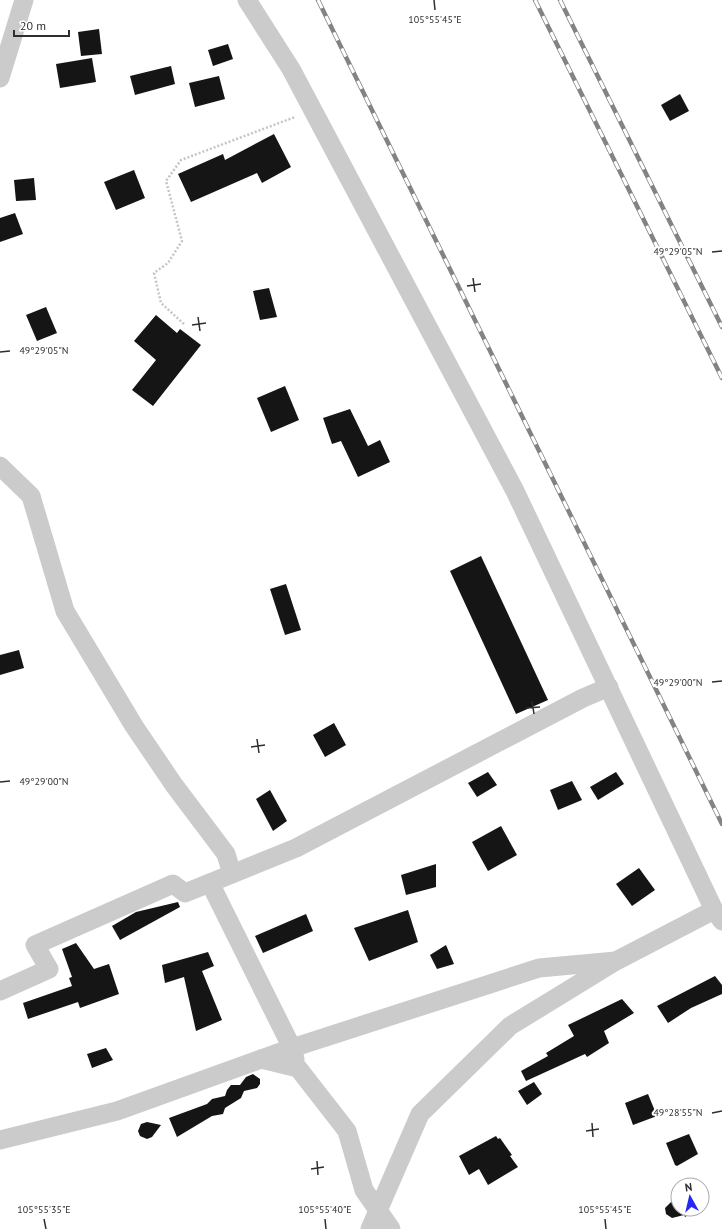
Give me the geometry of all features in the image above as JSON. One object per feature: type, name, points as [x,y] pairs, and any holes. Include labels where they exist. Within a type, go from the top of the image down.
[{"type":"street","points":[[0,78],[24,0]]},
{"type":"street","points":[[247,0],[291,69],[515,491],[718,916],[616,961],[510,1026],[420,1114],[370,1229]]},
{"type":"street","points":[[0,466],[31,496],[65,611],[138,732],[174,785],[226,854],[232,874]]},
{"type":"street","points":[[0,991],[49,969],[35,945],[173,884],[185,893],[296,848],[583,698],[609,687]]},
{"type":"street","points":[[210,883],[292,1048],[298,1068],[347,1130],[364,1190],[377,1211],[391,1229]]},
{"type":"street","points":[[0,1140],[117,1111],[292,1048],[539,968],[616,961]]},
{"type":"street","points":[[261,1059],[298,1068]]},
{"type":"path","points":[[184,324],[161,303],[154,272],[168,263],[182,241],[166,181],[181,160],[297,116],[307,99]]},
{"type":"building","points":[[99,29],[102,54],[81,56],[78,32]]},
{"type":"building","points":[[228,44],[233,59],[213,66],[208,50]]},
{"type":"building","points":[[92,58],[96,82],[60,88],[56,64]]},
{"type":"building","points":[[171,66],[175,84],[135,95],[130,76]]},
{"type":"building","points":[[219,76],[225,99],[195,107],[189,83]]},
{"type":"building","points":[[680,94],[689,111],[670,121],[661,105]]},
{"type":"building","points":[[274,134],[291,167],[262,183],[257,173],[191,202],[178,174],[223,154],[225,160]]},
{"type":"building","points":[[134,170],[145,198],[116,210],[104,182]]},
{"type":"building","points":[[34,178],[36,200],[16,201],[14,180]]},
{"type":"building","points":[[15,213],[23,234],[0,242],[0,218]]},
{"type":"building","points":[[269,288],[277,317],[260,320],[253,291]]},
{"type":"building","points":[[46,307],[57,333],[37,341],[26,315]]},
{"type":"building","points":[[156,315],[177,333],[180,329],[201,345],[153,406],[132,390],[156,360],[134,341]]},
{"type":"building","points":[[285,386],[299,420],[271,432],[257,398]]},
{"type":"building","points":[[350,409],[368,446],[380,440],[390,462],[358,477],[341,441],[332,444],[323,418]]},
{"type":"building","points":[[481,556],[548,700],[516,714],[450,571]]},
{"type":"building","points":[[286,584],[301,630],[285,635],[270,589]]},
{"type":"building","points":[[19,650],[24,668],[0,675],[0,655]]},
{"type":"building","points":[[334,723],[346,745],[325,757],[313,735]]},
{"type":"building","points":[[488,772],[497,785],[477,797],[468,783]]},
{"type":"building","points":[[616,772],[624,784],[598,800],[590,787]]},
{"type":"building","points":[[572,781],[582,800],[558,810],[550,790]]},
{"type":"building","points":[[270,790],[287,821],[273,831],[256,799]]},
{"type":"building","points":[[501,826],[517,855],[488,871],[472,842]]},
{"type":"building","points":[[436,864],[436,887],[406,895],[401,875]]},
{"type":"building","points":[[639,868],[655,890],[632,906],[616,884]]},
{"type":"building","points":[[178,902],[180,907],[120,940],[112,926],[136,912]]},
{"type":"building","points":[[408,910],[418,942],[369,961],[354,928]]},
{"type":"building","points":[[306,914],[313,931],[263,953],[255,936]]},
{"type":"building","points":[[76,943],[94,969],[109,964],[119,994],[80,1008],[78,1002],[28,1019],[23,1003],[72,986],[69,978],[72,977],[62,949]]},
{"type":"building","points":[[446,945],[454,964],[437,969],[430,955]]},
{"type":"building","points":[[208,952],[214,966],[202,971],[222,1020],[196,1031],[184,977],[165,983],[162,965]]},
{"type":"building","points":[[715,976],[722,985],[722,994],[691,1008],[668,1023],[657,1006]]},
{"type":"building","points":[[622,999],[634,1013],[604,1031],[609,1043],[587,1057],[585,1054],[526,1081],[521,1071],[548,1056],[546,1053],[574,1036],[568,1025]]},
{"type":"building","points":[[106,1048],[113,1060],[92,1068],[87,1054]]},
{"type":"building","points":[[253,1074],[260,1079],[260,1084],[257,1088],[244,1091],[241,1098],[225,1108],[223,1114],[212,1116],[177,1137],[169,1118],[207,1104],[212,1099],[225,1096],[231,1085],[240,1085],[246,1077]]},
{"type":"building","points":[[534,1082],[542,1094],[527,1105],[518,1091]]},
{"type":"building","points":[[648,1094],[657,1116],[633,1125],[625,1103]]},
{"type":"building","points":[[147,1122],[161,1125],[152,1137],[147,1139],[140,1136],[138,1131],[141,1124]]},
{"type":"building","points":[[689,1134],[698,1154],[677,1166],[675,1165],[666,1143]]},
{"type":"building","points":[[496,1136],[498,1139],[500,1138],[512,1155],[510,1156],[518,1167],[488,1185],[479,1169],[469,1175],[459,1156]]},
{"type":"building","points":[[670,1203],[670,1217],[666,1214],[665,1208]]},
{"type":"railway","points":[[318,0],[722,824]]},
{"type":"railway","points":[[535,0],[722,378]]},
{"type":"railway","points":[[560,0],[722,327]]}]
